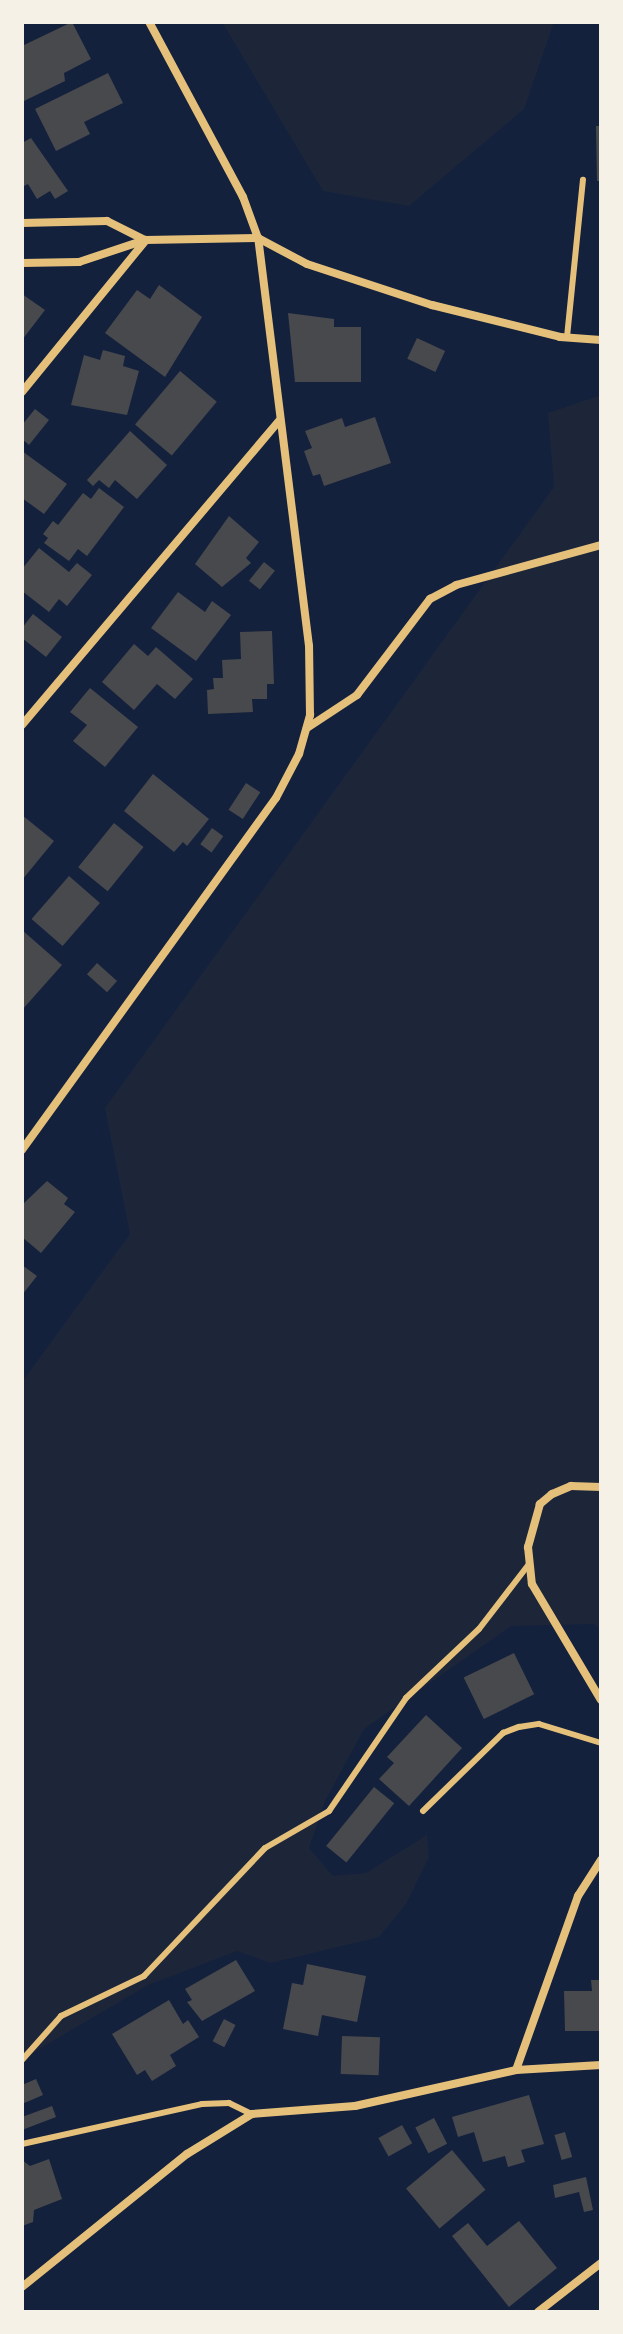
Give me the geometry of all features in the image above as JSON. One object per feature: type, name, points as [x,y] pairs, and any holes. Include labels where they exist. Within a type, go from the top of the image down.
[{"type":"street","points":[[22,1150],[276,798],[307,728],[309,646],[258,238],[243,197],[149,22]]},
{"type":"street","points":[[22,223],[107,221],[145,240]]},
{"type":"street","points":[[22,263],[79,262],[145,240],[258,238],[307,264],[432,305],[567,337],[601,340]]},
{"type":"street","points":[[22,392],[145,240]]},
{"type":"street","points":[[22,725],[279,421]]},
{"type":"street","points":[[307,728],[357,695],[430,599],[456,585],[601,545]]},
{"type":"street","points":[[601,1487],[571,1486],[540,1504],[530,1536],[529,1564],[532,1584],[601,1700]]},
{"type":"street","points":[[516,2070],[578,1896],[601,1860]]},
{"type":"street","points":[[22,2287],[187,2154],[252,2114],[381,2102],[516,2070],[601,2065]]},
{"type":"street","points":[[538,2312],[601,2263]]},
{"type":"lane","points":[[567,337],[583,180]]},
{"type":"lane","points":[[22,2060],[61,2016],[144,1976],[265,1848],[329,1811],[352,1786],[406,1698],[479,1629],[529,1564]]},
{"type":"lane","points":[[423,1811],[503,1733],[539,1724],[601,1743]]},
{"type":"lane","points":[[22,2144],[202,2104],[229,2103],[252,2114]]},
{"type":"shaded area","points":[[222,22],[554,22],[524,109],[409,206],[323,191]]},
{"type":"shaded area","points":[[601,395],[601,1631],[595,1624],[511,1626],[364,1729],[325,1801],[309,1848],[333,1876],[366,1873],[427,1835],[429,1857],[406,1904],[379,1937],[271,1963],[237,1951],[148,1985],[22,2059],[22,1382],[130,1234],[105,1108],[554,487],[548,413]]},
{"type":"building","points":[[72,22],[91,59],[64,73],[65,81],[22,102],[22,46]]},
{"type":"building","points":[[108,73],[123,103],[84,122],[90,134],[56,151],[35,109]]},
{"type":"building","points":[[596,126],[601,126],[601,181],[597,181]]},
{"type":"building","points":[[31,138],[68,191],[55,199],[50,191],[37,199],[28,184],[22,187],[22,143]]},
{"type":"building","points":[[159,285],[202,317],[165,377],[105,333],[137,290],[150,299]]},
{"type":"building","points":[[22,294],[45,310],[22,340]]},
{"type":"building","points":[[288,313],[334,319],[334,327],[361,327],[361,382],[295,382]]},
{"type":"building","points":[[417,338],[445,351],[435,372],[407,359]]},
{"type":"building","points":[[103,350],[125,356],[123,366],[139,371],[127,415],[71,405],[84,355],[100,360]]},
{"type":"building","points":[[180,371],[217,402],[172,455],[135,425]]},
{"type":"building","points":[[35,409],[49,420],[29,445],[22,439],[22,425]]},
{"type":"building","points":[[375,417],[391,463],[324,486],[320,474],[313,476],[304,451],[312,448],[305,431],[342,418],[345,427]]},
{"type":"building","points":[[130,431],[167,465],[137,499],[115,480],[109,488],[99,480],[93,486],[87,480]]},
{"type":"building","points":[[22,451],[67,484],[44,514],[22,498]]},
{"type":"building","points":[[99,488],[124,507],[87,556],[78,549],[69,561],[44,543],[48,538],[43,534],[53,521],[58,525],[83,493],[91,499]]},
{"type":"building","points":[[229,516],[259,542],[246,558],[251,563],[222,587],[195,564]]},
{"type":"building","points":[[39,548],[69,572],[77,563],[92,575],[67,606],[59,599],[49,612],[22,591],[22,569]]},
{"type":"building","points":[[264,562],[275,571],[260,589],[249,581]]},
{"type":"building","points":[[178,592],[205,612],[212,601],[231,615],[196,661],[151,628]]},
{"type":"building","points":[[33,614],[62,637],[46,657],[22,638],[22,628]]},
{"type":"building","points":[[272,631],[274,684],[267,684],[267,699],[252,699],[253,712],[208,714],[207,690],[214,689],[213,678],[223,678],[222,660],[241,659],[240,632]]},
{"type":"building","points":[[134,644],[148,656],[156,647],[193,679],[175,699],[157,684],[134,710],[102,682]]},
{"type":"building","points":[[90,688],[138,727],[105,767],[73,741],[87,725],[70,712]]},
{"type":"building","points":[[153,774],[209,819],[187,846],[183,842],[174,852],[124,811]]},
{"type":"building","points":[[246,783],[260,792],[243,819],[229,810]]},
{"type":"building","points":[[22,815],[54,841],[22,880]]},
{"type":"building","points":[[114,823],[144,847],[108,891],[78,867]]},
{"type":"building","points":[[212,828],[223,836],[212,852],[200,844]]},
{"type":"building","points":[[69,876],[100,903],[63,946],[32,919]]},
{"type":"building","points":[[22,930],[62,965],[22,1010]]},
{"type":"building","points":[[97,963],[117,981],[107,992],[87,974]]},
{"type":"building","points":[[47,1181],[68,1198],[64,1204],[75,1212],[41,1253],[22,1237],[22,1205]]},
{"type":"building","points":[[22,1265],[37,1276],[22,1295]]},
{"type":"building","points":[[514,1653],[534,1694],[484,1719],[464,1678]]},
{"type":"building","points":[[426,1715],[462,1748],[409,1806],[379,1779],[394,1763],[387,1757]]},
{"type":"building","points":[[374,1787],[394,1803],[346,1862],[326,1846]]},
{"type":"building","points":[[236,1960],[255,1991],[202,2021],[187,2002],[192,2000],[185,1989]]},
{"type":"building","points":[[307,1964],[366,1976],[357,2022],[322,2015],[318,2036],[283,2029],[292,1983],[303,1985]]},
{"type":"building","points":[[591,1980],[601,1980],[601,2031],[565,2031],[564,1991],[592,1991]]},
{"type":"building","points":[[169,2000],[183,2024],[188,2020],[199,2037],[170,2055],[176,2066],[152,2081],[145,2070],[137,2075],[112,2034]]},
{"type":"building","points":[[224,2019],[236,2025],[224,2047],[213,2041]]},
{"type":"building","points":[[342,2036],[380,2037],[379,2075],[341,2074]]},
{"type":"building","points":[[36,2079],[43,2095],[22,2104],[22,2085]]},
{"type":"building","points":[[529,2095],[544,2144],[521,2150],[525,2162],[508,2167],[505,2156],[483,2162],[474,2132],[458,2137],[452,2117]]},
{"type":"building","points":[[52,2106],[56,2117],[22,2130],[22,2117]]},
{"type":"building","points":[[434,2118],[447,2144],[428,2153],[415,2128]]},
{"type":"building","points":[[402,2125],[412,2143],[389,2156],[378,2138]]},
{"type":"building","points":[[565,2132],[572,2157],[562,2160],[554,2135]]},
{"type":"building","points":[[452,2150],[485,2190],[439,2228],[406,2189]]},
{"type":"building","points":[[49,2159],[62,2199],[34,2210],[33,2222],[22,2226],[22,2160],[30,2166]]},
{"type":"building","points":[[586,2177],[593,2210],[584,2212],[579,2192],[555,2198],[553,2185]]},
{"type":"building","points":[[519,2221],[557,2268],[509,2307],[452,2236],[468,2223],[487,2246]]}]
